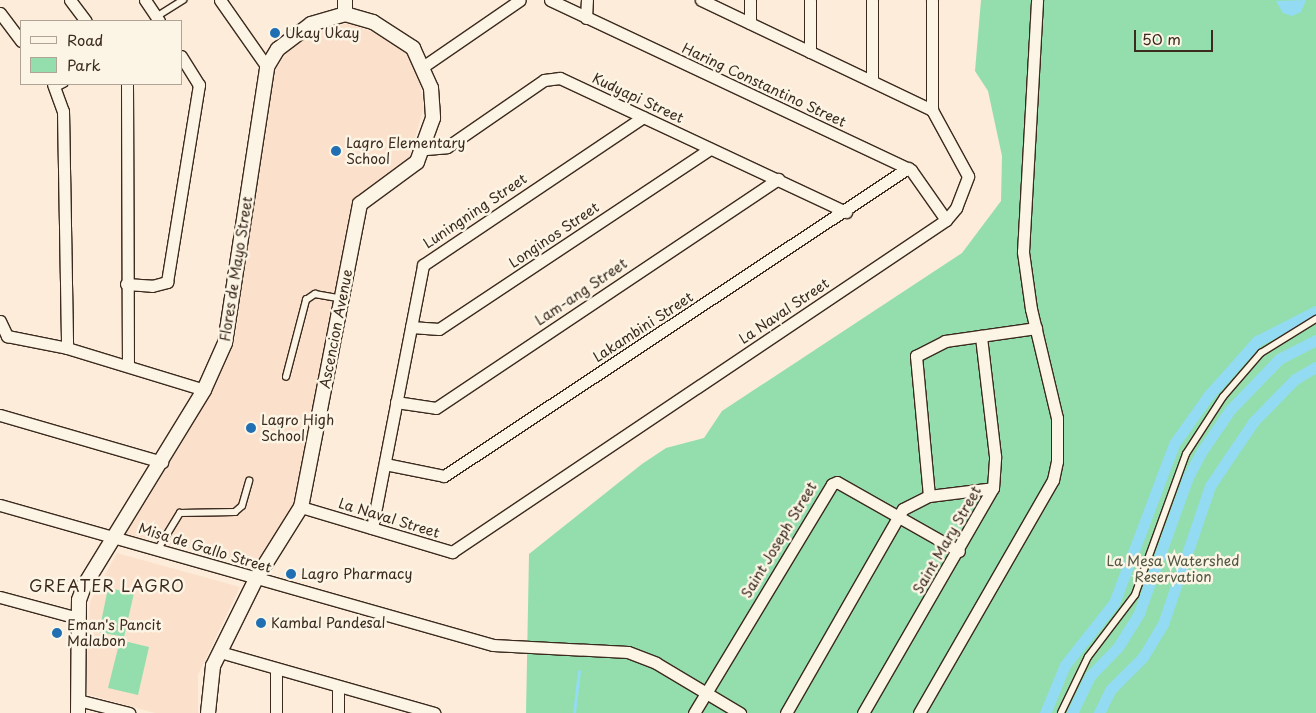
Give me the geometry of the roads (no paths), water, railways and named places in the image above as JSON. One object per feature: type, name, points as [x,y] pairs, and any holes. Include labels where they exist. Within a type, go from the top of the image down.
[{"type":"street","points":[[70,0],[85,20]]},
{"type":"street","points":[[145,0],[158,19]]},
{"type":"street","points":[[220,0],[267,67]]},
{"type":"street","points":[[346,0],[346,14],[395,33],[424,66],[433,107],[426,149]]},
{"type":"street","points":[[424,66],[520,0]]},
{"type":"street","name":"Haring Constantino Street","points":[[550,0],[908,168],[946,220]]},
{"type":"street","points":[[586,18],[588,0]]},
{"type":"street","points":[[701,0],[932,110],[932,0]]},
{"type":"street","points":[[750,0],[750,23]]},
{"type":"street","points":[[810,0],[810,52]]},
{"type":"street","points":[[872,0],[872,81]]},
{"type":"street","points":[[919,713],[1053,480],[1058,418],[1036,328],[1023,252],[1036,0]]},
{"type":"street","points":[[0,13],[20,41]]},
{"type":"street","name":"Flores de Mayo Street","points":[[78,706],[78,618],[84,586],[162,462],[204,390],[225,343],[267,67],[278,49],[304,28],[346,14]]},
{"type":"street","points":[[126,284],[152,286],[167,282],[199,85],[182,58]]},
{"type":"street","name":"Kudyapi Street","points":[[426,149],[447,147],[552,77],[643,117],[846,212]]},
{"type":"street","points":[[58,85],[63,111],[67,348]]},
{"type":"street","points":[[127,85],[126,284],[128,366]]},
{"type":"street","name":"La Naval Street","points":[[301,507],[452,552],[946,220],[962,196],[968,176],[932,110]]},
{"type":"street","name":"Luningning Street","points":[[372,528],[423,265],[643,117]]},
{"type":"street","name":"Longinos Street","points":[[411,327],[439,329],[710,148]]},
{"type":"street","name":"Ascencion Avenue","points":[[208,713],[209,677],[220,652],[256,579],[301,507],[360,204],[407,172],[426,149]]},
{"type":"street","name":"Lakambini Street","points":[[384,464],[444,476],[846,212],[908,168]]},
{"type":"street","name":"Lam-ang Street","points":[[396,402],[436,408],[778,179]]},
{"type":"street","points":[[0,321],[7,336],[67,348],[204,390]]},
{"type":"street","points":[[929,496],[916,356],[932,344],[1036,328]]},
{"type":"street","name":"Saint Mary Street","points":[[863,713],[959,551],[993,488],[995,456],[981,336]]},
{"type":"street","points":[[0,415],[162,462]]},
{"type":"street","name":"Saint Joseph Street","points":[[694,713],[827,487],[837,482],[959,551]]},
{"type":"street","points":[[786,713],[898,517],[909,504],[929,496],[993,488]]},
{"type":"street","name":"Misa de Gallo Street","points":[[0,505],[158,549],[256,579],[518,649],[628,652],[656,663],[740,713]]},
{"type":"street","points":[[0,597],[78,618]]},
{"type":"street","points":[[220,652],[338,687],[398,708],[434,713]]},
{"type":"street","points":[[276,670],[276,713]]},
{"type":"street","points":[[338,687],[338,713]]},
{"type":"street","points":[[78,706],[129,713]]},
{"type":"lane","points":[[158,19],[183,0]]},
{"type":"lane","points":[[286,377],[306,300],[315,294],[342,299]]},
{"type":"lane","points":[[1061,713],[1088,656],[1135,595],[1191,446],[1223,397],[1261,353],[1316,319]]},
{"type":"lane","points":[[158,549],[180,514],[235,512],[242,506],[248,480]]},
{"type":"water","points":[[1306,0],[1301,12],[1292,16],[1283,13],[1276,1]]},
{"type":"waterway","points":[[1045,713],[1065,665],[1114,603],[1174,444],[1208,396],[1257,341],[1316,311]]},
{"type":"waterway","points":[[1072,713],[1090,676],[1118,647],[1139,613],[1188,477],[1202,451],[1230,410],[1279,359],[1316,340]]},
{"type":"waterway","points":[[1099,713],[1110,690],[1143,657],[1163,624],[1210,486],[1254,421],[1295,379],[1316,367]]},
{"type":"waterway","points":[[574,713],[579,671]]},
{"type":"place","name":"Ukay Ukay","points":[[275,33]]},
{"type":"place","name":"Lagro Elementary School","points":[[336,151]]},
{"type":"place","name":"Lagro High School","points":[[251,428]]},
{"type":"place","name":"Lagro Pharmacy","points":[[291,574]]},
{"type":"place","name":"Kambal Pandesal","points":[[261,623]]},
{"type":"place","name":"Eman's Pancit Malabon","points":[[57,633]]},
{"type":"district","name":"GREATER LAGRO","points":[[107,585]]},
{"type":"park label","name":"La Mesa Watershed Reservation","points":[[1173,570]]}]
